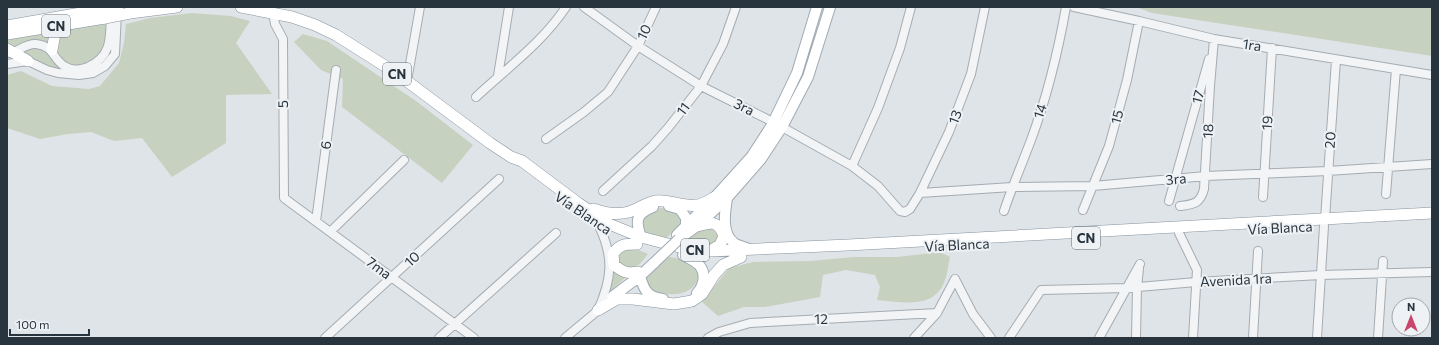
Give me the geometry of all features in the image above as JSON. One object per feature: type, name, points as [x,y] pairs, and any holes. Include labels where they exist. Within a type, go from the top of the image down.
[{"type":"highway","points":[[27,22],[77,7]]},
{"type":"highway","name":"CN","points":[[7,34],[63,25],[118,7]]},
{"type":"highway","name":"CN","points":[[7,26],[107,11],[130,13],[176,7]]},
{"type":"highway","name":"Vía Blanca","points":[[241,7],[273,12],[316,25],[336,35],[407,81],[609,224],[639,240],[687,249],[710,251],[751,250],[1324,223],[1432,220]]},
{"type":"highway","points":[[262,7],[273,12]]},
{"type":"highway","points":[[52,50],[54,34],[63,25]]},
{"type":"highway","points":[[9,52],[28,62]]},
{"type":"highway","name":"Vía Blanca","points":[[511,156],[518,166],[599,226],[683,255],[711,259],[1179,233],[1324,223],[1432,213]]},
{"type":"highway","points":[[578,203],[601,212],[616,214],[629,212],[654,202],[667,201],[683,205],[698,205],[715,197]]},
{"type":"highway","points":[[697,226],[709,223],[716,224],[722,229],[724,236],[720,245],[710,251]]},
{"type":"highway","points":[[639,240],[619,246],[613,254],[614,265],[629,274],[639,274]]},
{"type":"highway","points":[[598,310],[617,299],[633,299],[674,304],[692,302],[702,294],[714,275],[723,265],[741,257]]},
{"type":"main road","points":[[676,239],[697,226],[727,198],[761,159],[777,124],[797,73],[817,7]]},
{"type":"main road","points":[[612,297],[676,239],[686,226],[715,197],[752,156],[777,124],[808,77],[830,7]]},
{"type":"main road","points":[[727,198],[724,215],[725,227],[729,236],[735,244],[751,250]]},
{"type":"main road","points":[[639,240],[637,219],[642,212],[652,207],[666,205],[680,209],[686,218],[686,226]]},
{"type":"main road","points":[[639,274],[643,289],[649,295],[661,299],[673,300],[691,298],[699,292],[703,284],[703,274],[699,265],[683,255]]},
{"type":"street","points":[[7,64],[28,62],[47,70],[70,75],[87,75],[100,70],[110,62],[115,54],[118,7]]},
{"type":"street","points":[[407,81],[420,7]]},
{"type":"street","points":[[498,76],[509,7]]},
{"type":"street","points":[[476,97],[498,76],[518,61],[539,40],[558,19],[566,7]]},
{"type":"street","name":"3ra","points":[[584,7],[638,46],[701,86],[777,124],[852,166],[878,186],[900,212]]},
{"type":"street","name":"10","points":[[546,139],[584,112],[608,92],[638,46],[656,7]]},
{"type":"street","name":"11","points":[[603,191],[652,146],[701,86],[723,44],[736,7]]},
{"type":"street","points":[[852,166],[878,108],[900,48],[911,7]]},
{"type":"street","name":"13","points":[[900,212],[905,212],[910,209],[920,193],[949,132],[971,74],[984,7]]},
{"type":"street","name":"14","points":[[1004,212],[1031,139],[1051,76],[1066,7]]},
{"type":"street","name":"1ra","points":[[1074,7],[1139,20],[1214,39],[1432,75]]},
{"type":"street","points":[[9,52],[32,44],[37,44],[52,50],[59,62],[70,69],[78,70],[84,68],[98,62],[107,52],[107,11]]},
{"type":"street","name":"5","points":[[273,12],[275,24],[283,39],[284,198]]},
{"type":"street","name":"15","points":[[1083,210],[1111,139],[1127,80],[1139,20]]},
{"type":"street","name":"18","points":[[1180,206],[1194,204],[1198,202],[1202,196],[1206,176],[1210,86],[1214,39]]},
{"type":"street","name":"17","points":[[1169,201],[1214,39]]},
{"type":"street","name":"19","points":[[1263,197],[1272,48]]},
{"type":"street","name":"20","points":[[1317,338],[1336,60]]},
{"type":"street","points":[[1386,194],[1396,69]]},
{"type":"street","name":"6","points":[[316,221],[336,70]]},
{"type":"street","points":[[330,232],[404,160]]},
{"type":"street","name":"3ra","points":[[920,193],[1012,187],[1093,186],[1206,176],[1388,168],[1432,164]]},
{"type":"street","name":"10","points":[[325,338],[499,179]]},
{"type":"street","name":"7ma","points":[[284,198],[474,338]]},
{"type":"street","points":[[598,310],[606,292],[610,268],[605,239],[599,226]]},
{"type":"street","points":[[439,338],[556,233]]},
{"type":"street","points":[[1179,233],[1197,270],[1193,338]]},
{"type":"street","points":[[1253,338],[1258,251]]},
{"type":"street","points":[[1378,338],[1383,261]]},
{"type":"street","points":[[1099,338],[1140,264],[1137,287],[1136,338]]},
{"type":"street","name":"Avenida 1ra","points":[[1009,338],[1041,290],[1127,288],[1196,282],[1321,275],[1432,272]]},
{"type":"street","points":[[914,338],[936,313],[955,279],[973,314],[991,338]]},
{"type":"street","points":[[565,338],[612,297]]},
{"type":"street","name":"12","points":[[708,338],[719,332],[750,323],[936,313]]},
{"type":"green space","points":[[1136,7],[1432,7],[1432,56],[1152,13]]},
{"type":"green space","points":[[192,13],[231,16],[250,21],[236,43],[272,94],[226,95],[226,143],[172,177],[142,138],[114,141],[91,132],[40,139],[7,128],[7,75],[21,71],[52,86],[89,89],[100,86],[119,63],[124,43],[126,24],[150,18]]},
{"type":"green space","points":[[106,20],[106,42],[103,50],[97,57],[89,62],[72,65],[64,62],[59,57],[56,48],[56,40],[63,29]]},
{"type":"green space","points":[[55,30],[49,44],[41,42],[16,49],[7,46],[7,38]]},
{"type":"green space","points":[[303,34],[327,41],[416,101],[473,145],[442,183],[342,107],[343,79],[321,70],[294,42]]},
{"type":"green space","points":[[36,47],[47,51],[63,71],[47,66],[20,53],[27,49]]},
{"type":"green space","points":[[664,208],[674,210],[682,218],[681,224],[666,238],[647,233],[640,228],[643,214],[651,209]]},
{"type":"green space","points":[[707,225],[719,231],[719,241],[710,246],[682,242],[701,228]]},
{"type":"green space","points":[[634,248],[648,254],[641,263],[633,268],[618,265],[619,249]]},
{"type":"green space","points":[[940,252],[950,257],[943,285],[938,293],[923,301],[905,302],[877,300],[880,287],[875,275],[846,270],[823,275],[820,297],[765,307],[744,307],[718,316],[702,302],[729,268],[753,262],[811,261],[853,257],[897,257]]},
{"type":"green space","points":[[666,256],[685,260],[695,267],[698,275],[695,285],[692,288],[683,293],[677,294],[663,294],[652,291],[643,279]]},
{"type":"green space","points":[[614,271],[627,276],[610,292]]}]
